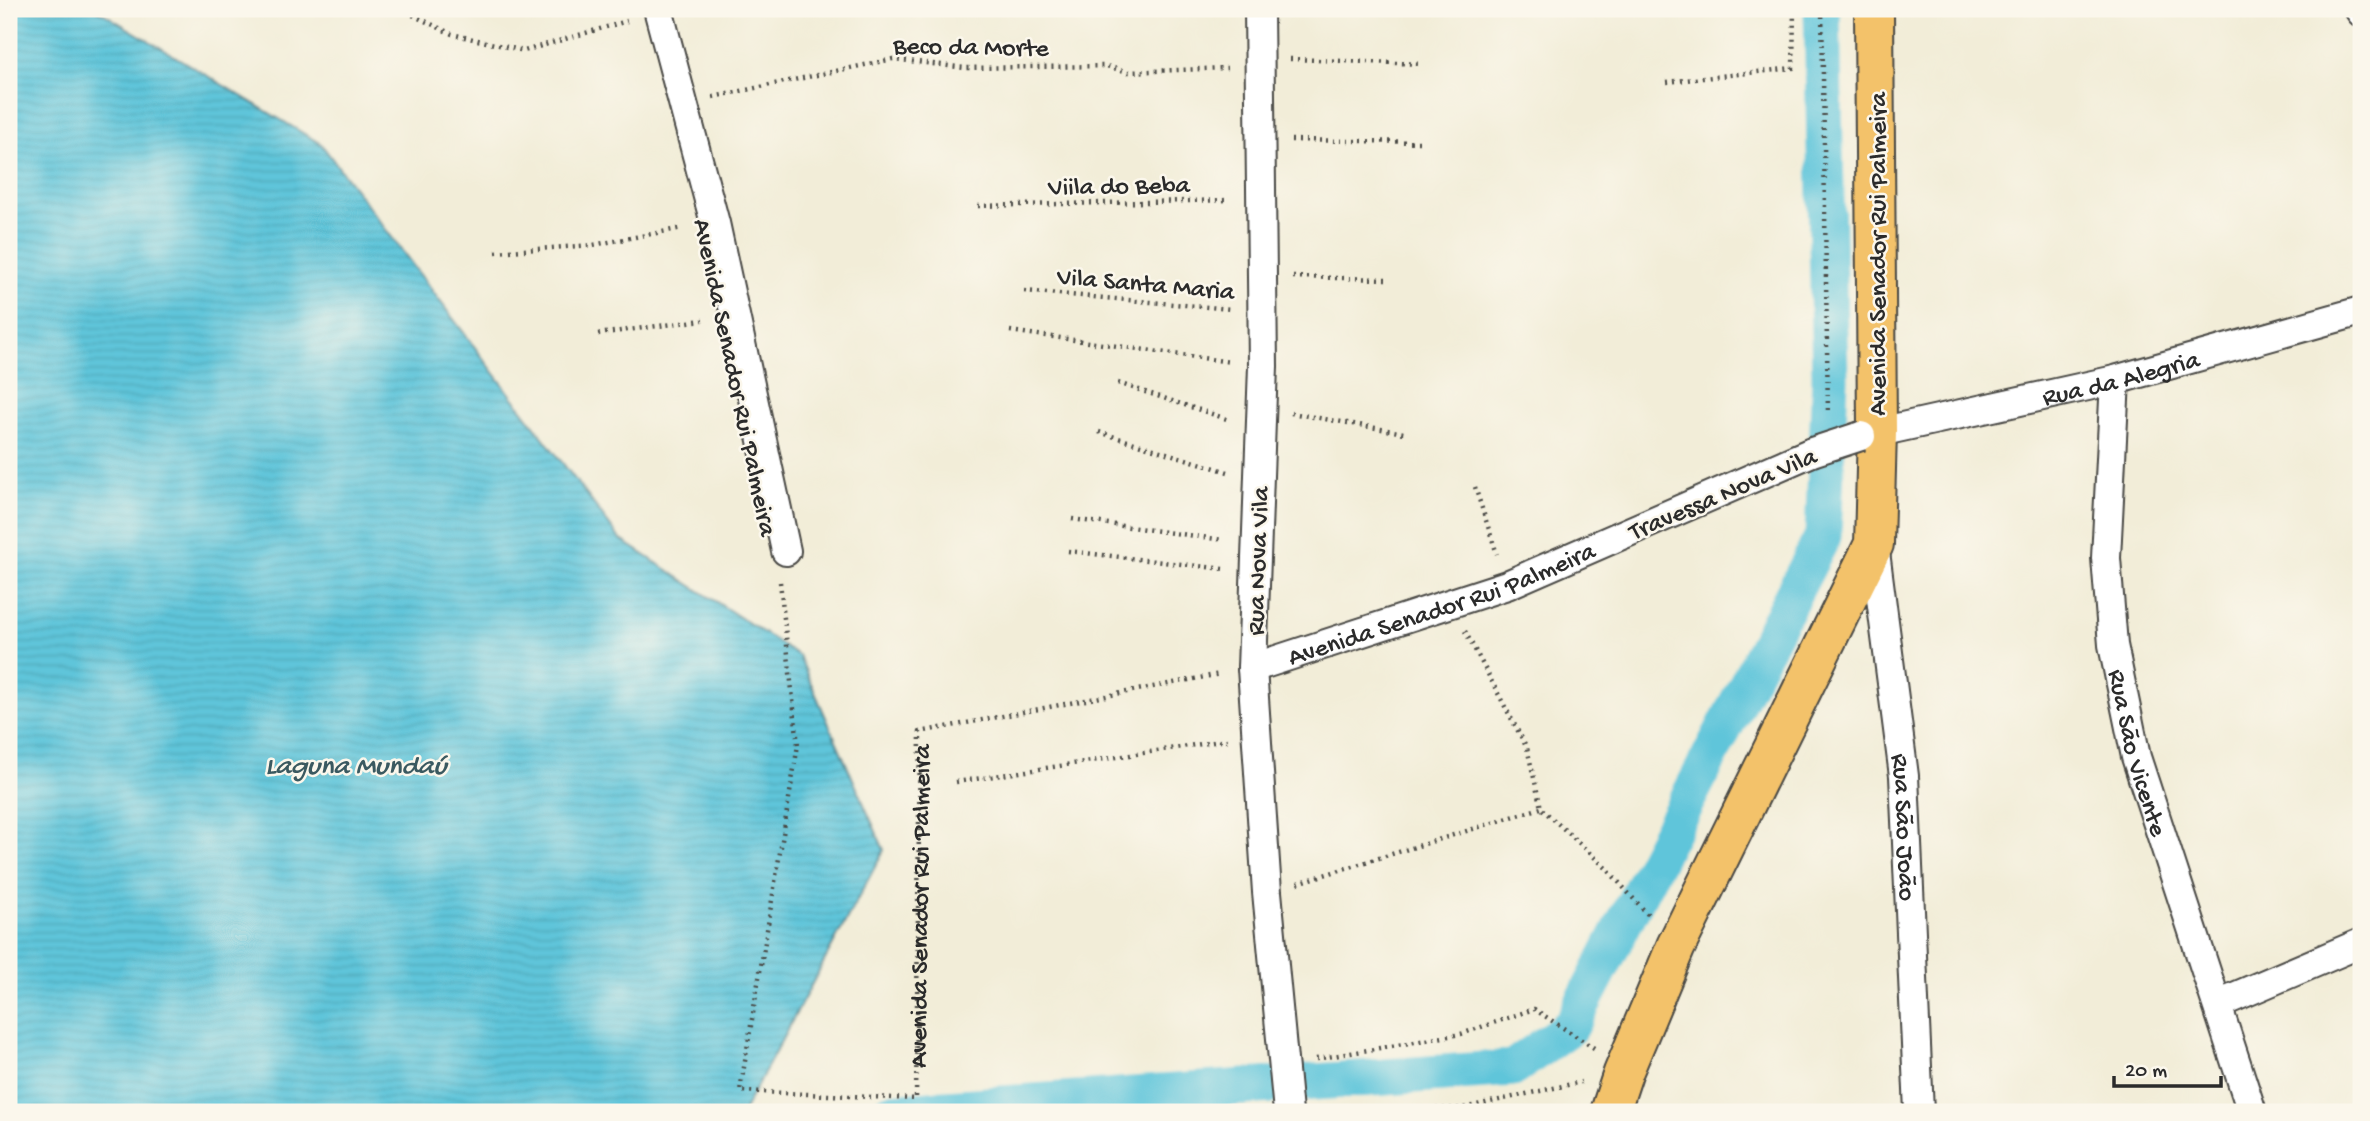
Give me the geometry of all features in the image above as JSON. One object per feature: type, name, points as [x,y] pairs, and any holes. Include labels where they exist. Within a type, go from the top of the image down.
[{"type":"main road","name":"Avenida Senador Rui Palmeira","points":[[1610,1112],[1623,1073],[1676,946],[1874,544],[1869,433],[1874,9]]},
{"type":"street","name":"Rua Nova Vila","points":[[1259,9],[1263,366],[1256,573],[1240,670],[1256,735],[1267,892],[1288,1107]]},
{"type":"street","points":[[658,11],[715,223],[786,551]]},
{"type":"street","name":"Rua da Alegria","points":[[1869,433],[2115,380],[2361,311]]},
{"type":"street","name":"Rua São Vicente","points":[[2115,380],[2106,558],[2113,645],[2136,757],[2252,1112]]},
{"type":"street","name":"Travessa Nova Vila","points":[[1240,670],[1507,585],[1812,452],[1869,433]]},
{"type":"street","name":"Rua São João","points":[[1874,544],[1904,776],[1919,1112]]},
{"type":"street","points":[[2218,1004],[2361,943]]},
{"type":"path","points":[[400,9],[452,34],[524,51],[658,11]]},
{"type":"path","points":[[1667,82],[1793,68],[1794,9]]},
{"type":"path","name":"Avenida Senador Rui Palmeira","points":[[1822,9],[1828,424]]},
{"type":"path","name":"Beco da Morte","points":[[684,103],[893,59],[965,68],[1106,66],[1128,72],[1259,62],[1422,64]]},
{"type":"path","points":[[1261,139],[1423,142]]},
{"type":"path","name":"Viila do Beba","points":[[978,206],[1262,200]]},
{"type":"path","points":[[496,252],[593,245],[715,223]]},
{"type":"path","points":[[1262,277],[1387,279]]},
{"type":"path","name":"Vila Santa Maria","points":[[1024,291],[1263,312]]},
{"type":"path","points":[[598,334],[735,316]]},
{"type":"path","points":[[1010,331],[1263,366]]},
{"type":"path","points":[[1118,383],[1261,419],[1404,433]]},
{"type":"path","points":[[1098,432],[1259,482]]},
{"type":"path","points":[[1475,487],[1507,585]]},
{"type":"path","points":[[1072,519],[1256,545]]},
{"type":"path","points":[[1068,551],[1256,573]]},
{"type":"path","name":"Avenida Senador Rui Palmeira","points":[[780,579],[798,745],[740,1091],[916,1098],[920,732],[1240,670]]},
{"type":"path","points":[[1450,603],[1527,748],[1541,808],[1606,868],[1642,908]]},
{"type":"path","points":[[956,782],[1256,735]]},
{"type":"path","points":[[1267,892],[1541,808]]},
{"type":"path","points":[[1284,1068],[1461,1034],[1534,1010],[1578,1038]]},
{"type":"path","points":[[1366,1112],[1463,1108],[1623,1073]]},
{"type":"water","name":"Laguna Mundaú","points":[[9,9],[96,9],[321,144],[620,539],[799,656],[884,850],[743,1112],[9,1112]]},
{"type":"waterway","points":[[890,1112],[1513,1068],[1571,1026],[1823,536],[1830,379],[1822,9]]}]
